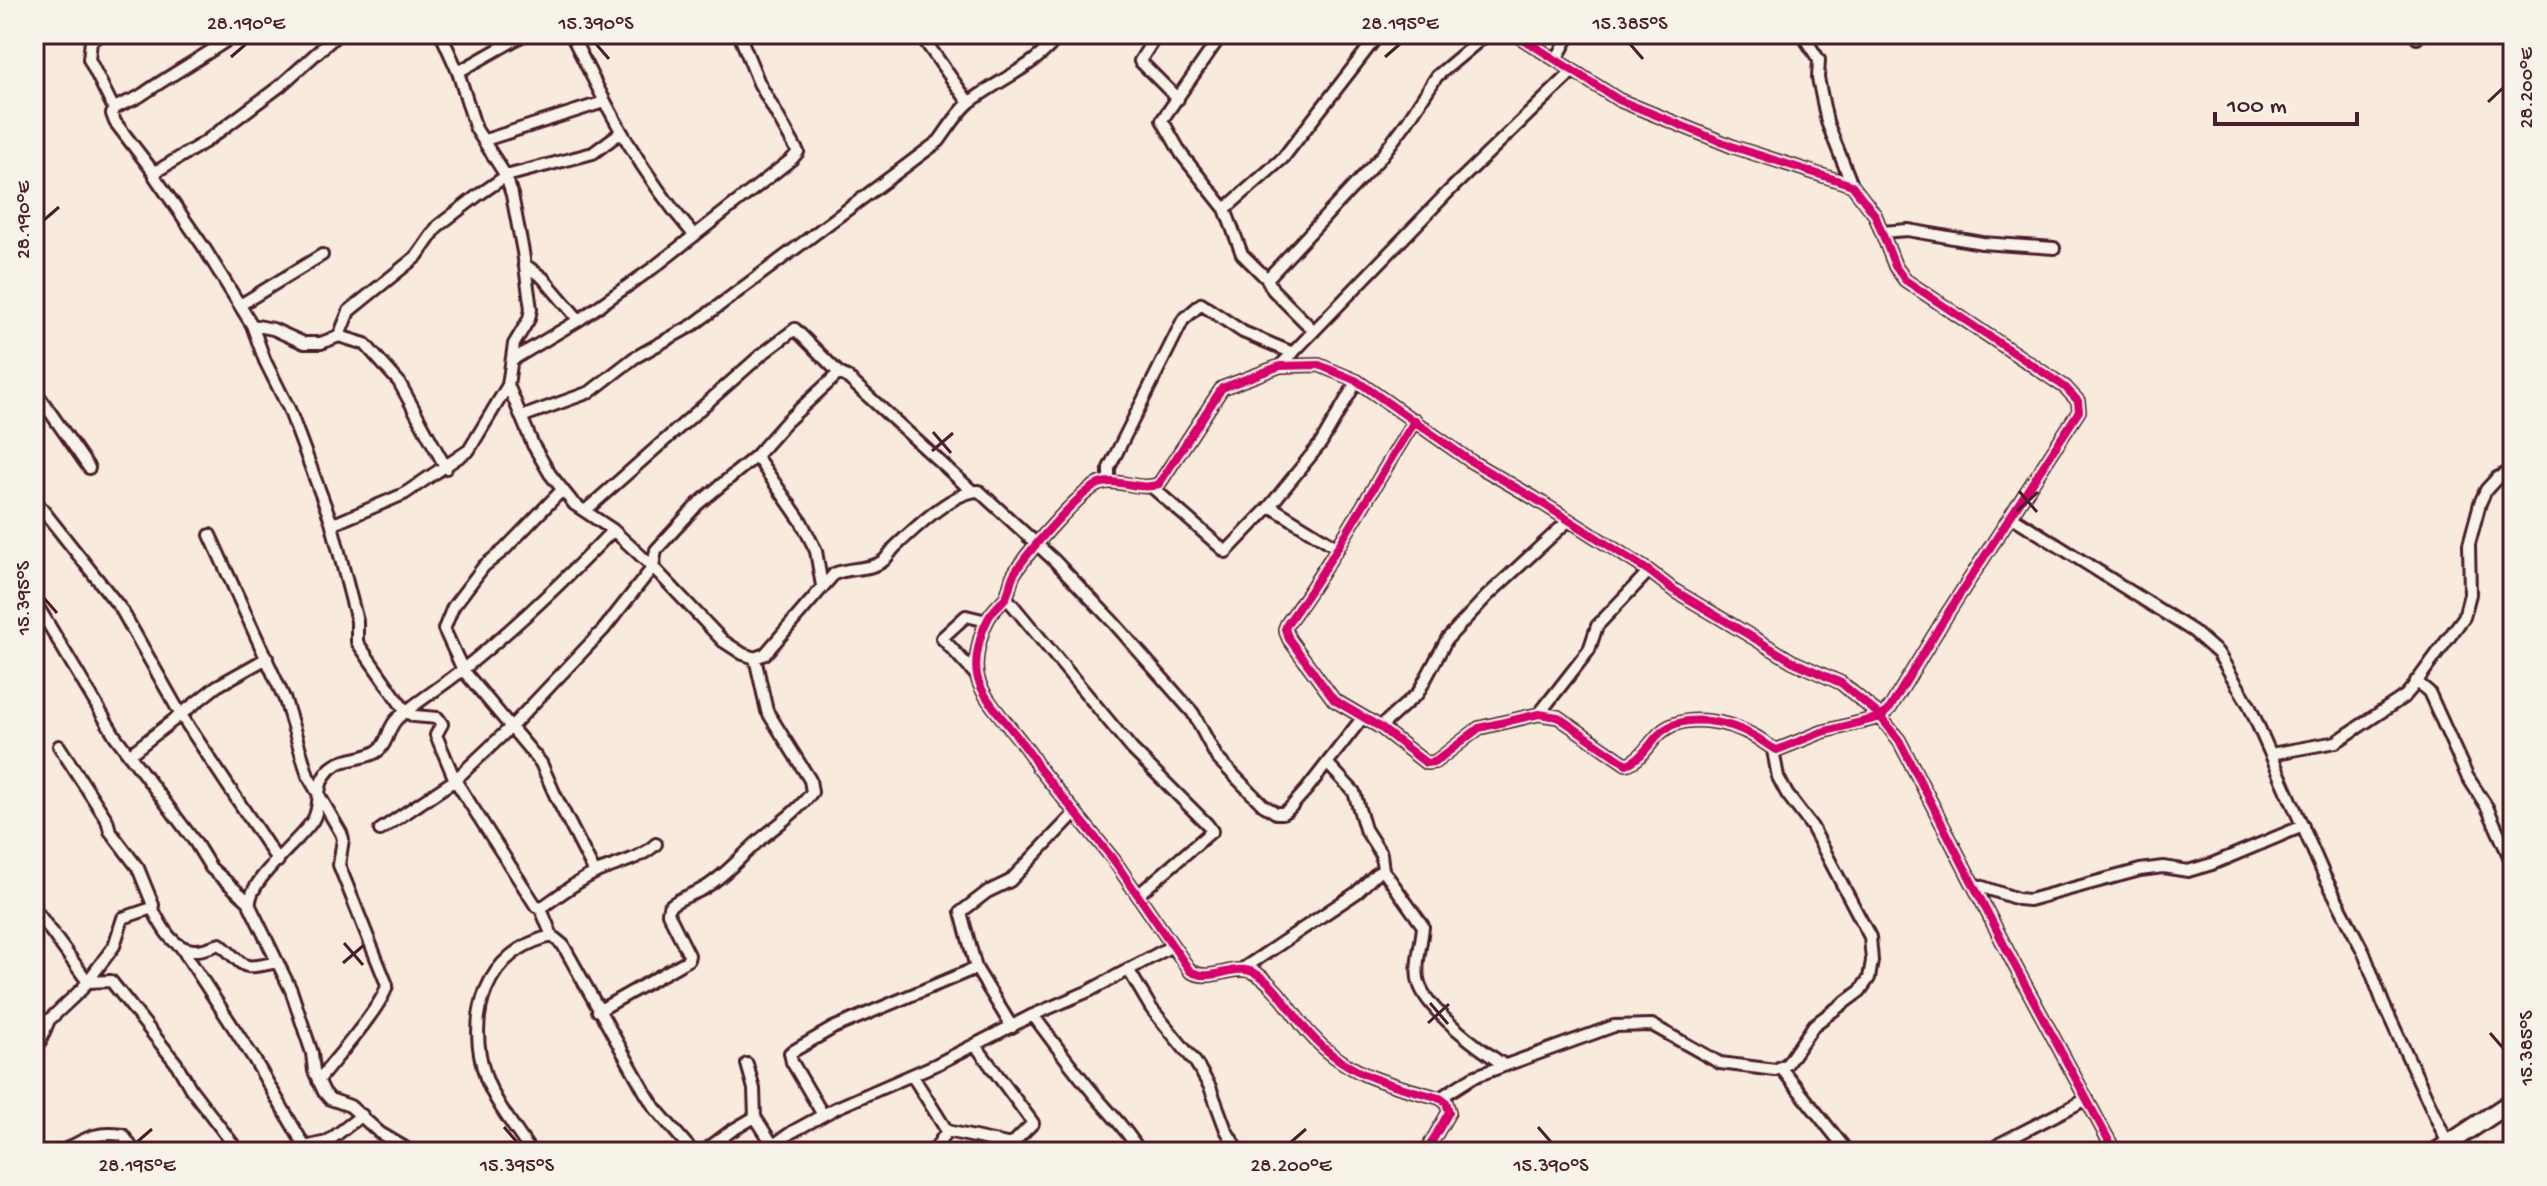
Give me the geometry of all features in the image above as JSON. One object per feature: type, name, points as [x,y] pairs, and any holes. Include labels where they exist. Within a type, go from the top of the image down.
[{"type":"main road","points":[[2442,1148],[2513,1101]]},
{"type":"street","points":[[101,34],[91,41],[89,59],[114,109],[115,122],[155,174],[240,305],[289,409],[331,521],[357,621],[357,642],[406,712],[414,716],[438,718],[442,724],[436,735],[455,780],[536,906],[541,909],[552,936],[563,945],[655,1108],[693,1152]]},
{"type":"street","points":[[114,109],[144,94],[159,81],[191,66],[236,34]]},
{"type":"street","points":[[155,174],[205,142],[280,86],[338,34]]},
{"type":"street","points":[[331,521],[336,523],[404,494],[469,450],[508,385],[514,344],[529,319],[531,309],[512,195],[506,176],[476,129],[458,72],[441,34]]},
{"type":"street","points":[[458,72],[525,34]]},
{"type":"street","points":[[571,34],[620,133],[667,205],[694,235]]},
{"type":"street","points":[[512,360],[579,320],[653,268],[798,152],[759,83],[739,34]]},
{"type":"street","points":[[920,34],[969,103]]},
{"type":"street","points":[[521,417],[590,392],[634,358],[693,325],[939,141],[969,103],[1002,80],[1023,71],[1048,50],[1060,34]]},
{"type":"street","points":[[1157,34],[1140,61],[1178,99]]},
{"type":"street","points":[[1222,34],[1162,120],[1182,155],[1225,209],[1242,254],[1314,331]]},
{"type":"street","points":[[1225,209],[1283,158],[1379,34]]},
{"type":"street","points":[[1267,279],[1380,158],[1437,76],[1487,34]]},
{"type":"street","points":[[1515,34],[1619,100],[1734,147],[1852,185]]},
{"type":"street","points":[[1556,60],[1570,34]]},
{"type":"street","points":[[1415,420],[1285,629],[1334,700],[1380,727],[1426,763],[1431,764],[1479,728],[1539,714],[1558,717],[1626,764],[1634,763],[1661,732],[1681,721],[1709,721],[1739,730],[1756,737],[1773,750],[1780,750],[1822,732],[1881,717],[1890,708],[1949,611],[2071,425],[2079,411],[2078,401],[2065,387],[1905,280],[1895,266],[1875,215],[1852,185],[1827,122],[1818,78],[1819,60],[1802,34]]},
{"type":"street","points":[[1280,366],[1449,191],[1573,71]]},
{"type":"street","points":[[485,140],[604,102]]},
{"type":"street","points":[[339,336],[349,311],[417,256],[438,226],[506,176],[593,153],[620,133]]},
{"type":"street","points":[[1882,232],[1908,230],[1982,243],[2054,248]]},
{"type":"street","points":[[240,305],[322,255]]},
{"type":"street","points":[[524,264],[543,278],[579,320]]},
{"type":"street","points":[[1109,482],[1109,468],[1183,320],[1201,304],[1243,332],[1293,353]]},
{"type":"street","points":[[252,325],[273,329],[304,343],[321,343],[339,336],[365,344],[399,382],[446,468]]},
{"type":"street","points":[[585,511],[792,329],[803,335],[839,373],[972,491]]},
{"type":"street","points":[[977,676],[987,621],[1006,597],[1012,577],[1082,497],[1099,484],[1109,482],[1152,487],[1159,484],[1222,388],[1280,366],[1319,365],[1357,381],[1472,462],[1569,520],[1672,589],[1792,661],[1841,683],[1881,717],[1899,740],[2115,1152]]},
{"type":"street","points":[[380,830],[455,780],[511,727],[604,629],[653,567],[656,550],[687,515],[756,456],[787,421],[839,373]]},
{"type":"street","points":[[1152,487],[1226,552],[1270,506],[1321,443],[1357,381]]},
{"type":"street","points":[[508,385],[550,474],[574,504],[613,530],[723,641],[743,654],[755,658],[765,654],[822,586],[844,569],[873,566],[883,561],[918,526],[959,496],[972,491],[984,493],[1114,623],[1193,713],[1217,758],[1263,805],[1276,813],[1283,813],[1307,789],[1363,717]]},
{"type":"street","points":[[34,389],[89,468]]},
{"type":"street","points":[[756,456],[801,521],[816,551],[822,586]]},
{"type":"street","points":[[2271,754],[2336,742],[2405,696],[2464,617],[2470,594],[2469,544],[2480,503],[2497,478],[2513,470]]},
{"type":"street","points":[[562,490],[504,550],[484,566],[453,607],[444,629],[463,670],[541,763],[595,873]]},
{"type":"street","points":[[34,499],[121,609],[181,715],[278,861]]},
{"type":"street","points":[[1270,506],[1338,548]]},
{"type":"street","points":[[2011,516],[2182,624],[2211,645],[2234,676],[2328,884],[2364,953],[2442,1148]]},
{"type":"street","points":[[1380,727],[1418,693],[1447,639],[1487,596],[1569,520]]},
{"type":"street","points":[[249,902],[263,878],[313,819],[323,778],[331,768],[378,751],[395,720],[463,670],[547,599],[613,530]]},
{"type":"street","points":[[210,535],[285,700],[308,776],[341,833],[339,865],[387,985],[387,990],[372,1011],[318,1081]]},
{"type":"street","points":[[1539,714],[1589,650],[1597,626],[1649,571]]},
{"type":"street","points":[[1006,597],[1132,749],[1212,831],[1139,894]]},
{"type":"street","points":[[34,600],[129,755],[211,868],[249,902],[291,990],[318,1081],[330,1099],[350,1106],[380,1133],[412,1152]]},
{"type":"street","points":[[987,621],[966,616],[942,638],[977,676],[985,692],[1033,755],[1038,767],[1139,894],[1190,971],[1209,977],[1241,970],[1356,893],[1383,870]]},
{"type":"street","points":[[129,755],[217,686],[267,658]]},
{"type":"street","points":[[598,1011],[688,960],[689,955],[668,913],[669,907],[706,888],[731,868],[753,845],[803,804],[812,792],[810,780],[767,711],[755,658]]},
{"type":"street","points":[[2416,681],[2429,692],[2467,776],[2496,825],[2513,865]]},
{"type":"street","points":[[59,746],[107,820],[110,831],[138,868],[152,900],[152,908],[169,937],[181,947],[254,1059],[302,1149],[327,1142],[362,1115]]},
{"type":"street","points":[[1440,1098],[1473,1077],[1614,1026],[1643,1024],[1664,1030],[1720,1063],[1775,1070],[1787,1064],[1814,1025],[1860,991],[1869,978],[1873,946],[1812,827],[1778,777],[1773,750]]},
{"type":"street","points":[[1328,764],[1354,792],[1365,829],[1381,854],[1383,870],[1423,926],[1418,981],[1427,999],[1465,1038],[1504,1065]]},
{"type":"street","points":[[1012,1027],[976,968],[961,912],[987,892],[1010,881],[1075,813]]},
{"type":"street","points":[[1974,884],[2029,900],[2140,870],[2163,867],[2188,871],[2303,826]]},
{"type":"street","points":[[544,906],[571,886],[595,873],[644,855],[656,844]]},
{"type":"street","points":[[34,908],[88,982]]},
{"type":"street","points":[[34,1056],[49,1020],[88,982],[114,946],[123,918],[152,908]]},
{"type":"street","points":[[531,1152],[486,1079],[480,1052],[479,1023],[487,982],[498,967],[534,940],[552,936]]},
{"type":"street","points":[[181,947],[195,951],[220,944],[245,966],[277,962]]},
{"type":"street","points":[[747,1064],[754,1089],[755,1117],[768,1149],[823,1115],[976,1046],[1172,946]]},
{"type":"street","points":[[823,1115],[792,1062],[790,1053],[833,1028],[976,968]]},
{"type":"street","points":[[1128,969],[1151,1008],[1196,1063],[1239,1152]]},
{"type":"street","points":[[1241,970],[1256,973],[1267,982],[1312,1037],[1353,1071],[1377,1082],[1446,1102],[1449,1112],[1431,1143],[1430,1152]]},
{"type":"street","points":[[88,982],[111,981],[176,1063],[191,1089],[239,1152]]},
{"type":"street","points":[[1033,1015],[1086,1085],[1123,1125],[1140,1152]]},
{"type":"street","points":[[912,1075],[947,1131],[1011,1145],[1033,1123],[976,1046]]},
{"type":"street","points":[[1781,1068],[1848,1152]]},
{"type":"street","points":[[1989,1152],[2087,1099]]},
{"type":"street","points":[[703,1152],[755,1117]]},
{"type":"street","points":[[933,1152],[947,1131]]},
{"type":"street","points":[[61,1152],[94,1135],[106,1133],[123,1135],[135,1152]]},
{"type":"cycle path","points":[[1415,420],[1337,549],[1287,624],[1285,629],[1289,639],[1334,700],[1380,727],[1426,763],[1435,762],[1479,728],[1539,714],[1558,717],[1626,764],[1639,756],[1667,728],[1679,723],[1705,721],[1733,726],[1777,750],[1822,732],[1881,717],[1890,708],[2079,411],[2078,401],[2065,387],[1905,280],[1895,266],[1875,215],[1852,185],[1734,147],[1619,100],[1515,34]]},
{"type":"cycle path","points":[[1430,1152],[1431,1143],[1449,1112],[1446,1102],[1369,1076],[1338,1059],[1323,1048],[1270,984],[1255,973],[1239,970],[1206,975],[1190,971],[1113,859],[986,697],[977,675],[978,647],[989,617],[1006,597],[1020,565],[1066,511],[1099,484],[1159,484],[1222,388],[1280,366],[1319,365],[1357,381],[1472,462],[1792,661],[1841,683],[1877,713],[1899,740],[2115,1152]]}]
